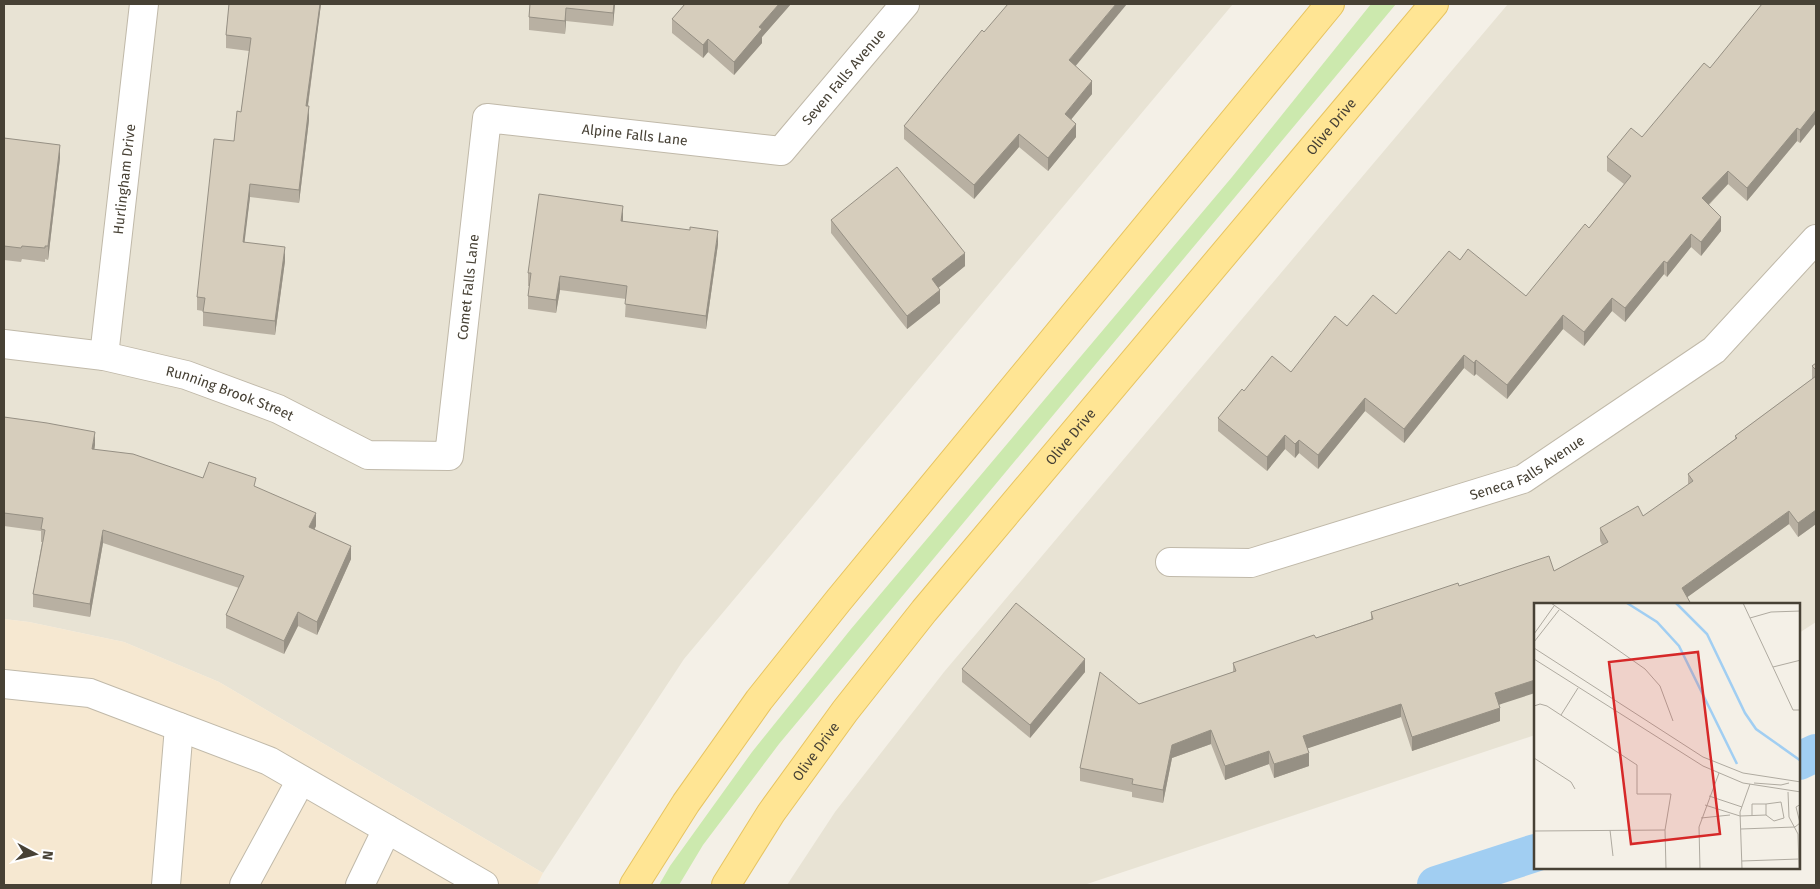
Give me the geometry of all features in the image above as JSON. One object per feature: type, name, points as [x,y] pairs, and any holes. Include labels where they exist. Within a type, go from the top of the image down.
[{"type":"main road","points":[[634,885],[686,803],[759,700],[838,601],[1330,4]]},
{"type":"main road","name":"Olive Drive","points":[[726,885],[771,813],[834,726],[924,612],[1434,4]]},
{"type":"street","name":"Hurlingham Drive","points":[[104,356],[144,4]]},
{"type":"street","name":"Seven Falls Avenue","points":[[781,151],[905,4]]},
{"type":"street","name":"Alpine Falls Lane","points":[[488,118],[781,151]]},
{"type":"street","name":"Comet Falls Lane","points":[[449,456],[488,118]]},
{"type":"street","name":"Seneca Falls Avenue","points":[[1170,562],[1251,563],[1522,479],[1714,350],[1816,239]]},
{"type":"street","name":"Running Brook Street","points":[[4,344],[104,356],[186,375],[278,409],[368,455],[449,456]]},
{"type":"street","points":[[4,684],[90,693],[269,761],[484,885]]},
{"type":"street","points":[[166,885],[179,726]]},
{"type":"street","points":[[244,885],[301,780]]},
{"type":"street","points":[[360,885],[387,829]]},
{"type":"shaded area","points":[[4,4],[1233,4],[684,659],[543,873],[219,682],[124,642],[29,622],[4,619]]},
{"type":"shaded area","points":[[1508,4],[1816,4],[1816,622],[1800,632],[1800,603],[1534,603],[1534,735],[1084,885],[787,885],[835,812],[944,672]]},
{"type":"shaded area","points":[[4,619],[29,622],[124,642],[219,682],[543,873],[537,885],[4,885]]},
{"type":"green space","points":[[1371,4],[1396,4],[779,744],[703,845],[679,885],[659,885],[670,866],[752,752],[851,629],[1232,177]]},
{"type":"building","points":[[229,4],[320,4],[306,106],[309,106],[299,190],[250,184],[243,242],[285,247],[275,321],[203,312],[205,298],[197,297],[214,139],[234,141],[237,111],[241,112],[251,38],[226,35]]},
{"type":"building","points":[[530,4],[614,4],[613,13],[566,8],[565,21],[529,17]]},
{"type":"building","points":[[685,4],[779,4],[759,27],[762,29],[734,62],[708,39],[703,45],[672,19]]},
{"type":"building","points":[[1008,4],[1116,4],[1069,60],[1092,81],[1065,114],[1076,124],[1048,158],[1019,134],[974,185],[904,126],[982,30],[984,32]]},
{"type":"building","points":[[1762,4],[1816,4],[1816,110],[1800,130],[1797,128],[1747,188],[1728,171],[1702,198],[1721,217],[1701,242],[1691,234],[1667,263],[1664,261],[1625,308],[1612,298],[1584,332],[1563,315],[1507,385],[1476,360],[1474,363],[1464,355],[1404,429],[1365,398],[1318,455],[1299,440],[1295,444],[1285,435],[1267,457],[1218,418],[1242,389],[1244,391],[1272,356],[1291,372],[1335,316],[1347,326],[1373,295],[1396,314],[1449,251],[1460,260],[1468,249],[1526,296],[1585,224],[1589,228],[1631,176],[1607,157],[1631,128],[1642,137],[1704,63],[1710,68]]},
{"type":"building","points":[[4,138],[60,145],[48,246],[45,246],[45,248],[4,246]]},
{"type":"building","points":[[897,167],[965,253],[932,279],[940,290],[907,316],[831,220]]},
{"type":"building","points":[[539,194],[623,206],[621,221],[690,230],[690,227],[718,231],[706,316],[625,304],[627,286],[560,276],[556,300],[528,296],[531,273],[528,273]]},
{"type":"building","points":[[1816,376],[1816,510],[1798,523],[1789,511],[1682,588],[1690,603],[1534,603],[1534,680],[1495,693],[1500,708],[1412,737],[1401,704],[1303,736],[1309,753],[1274,764],[1269,751],[1225,766],[1211,730],[1172,745],[1163,790],[1132,784],[1133,779],[1080,768],[1100,672],[1139,704],[1236,671],[1233,663],[1314,635],[1316,638],[1373,619],[1371,612],[1458,583],[1459,586],[1549,556],[1554,571],[1608,542],[1600,528],[1638,506],[1643,516],[1693,481],[1688,474],[1737,438],[1735,436]]},
{"type":"building","points":[[4,417],[95,432],[92,449],[133,454],[203,478],[209,462],[256,478],[254,486],[316,513],[309,527],[351,546],[317,622],[298,612],[284,641],[226,615],[244,576],[103,530],[90,604],[33,594],[45,530],[41,529],[43,518],[4,513]]},
{"type":"building","points":[[1016,603],[1085,659],[1030,725],[962,669]]},
{"type":"waterway","points":[[1800,761],[1816,753]]},
{"type":"waterway","points":[[1436,885],[1534,853]]}]
